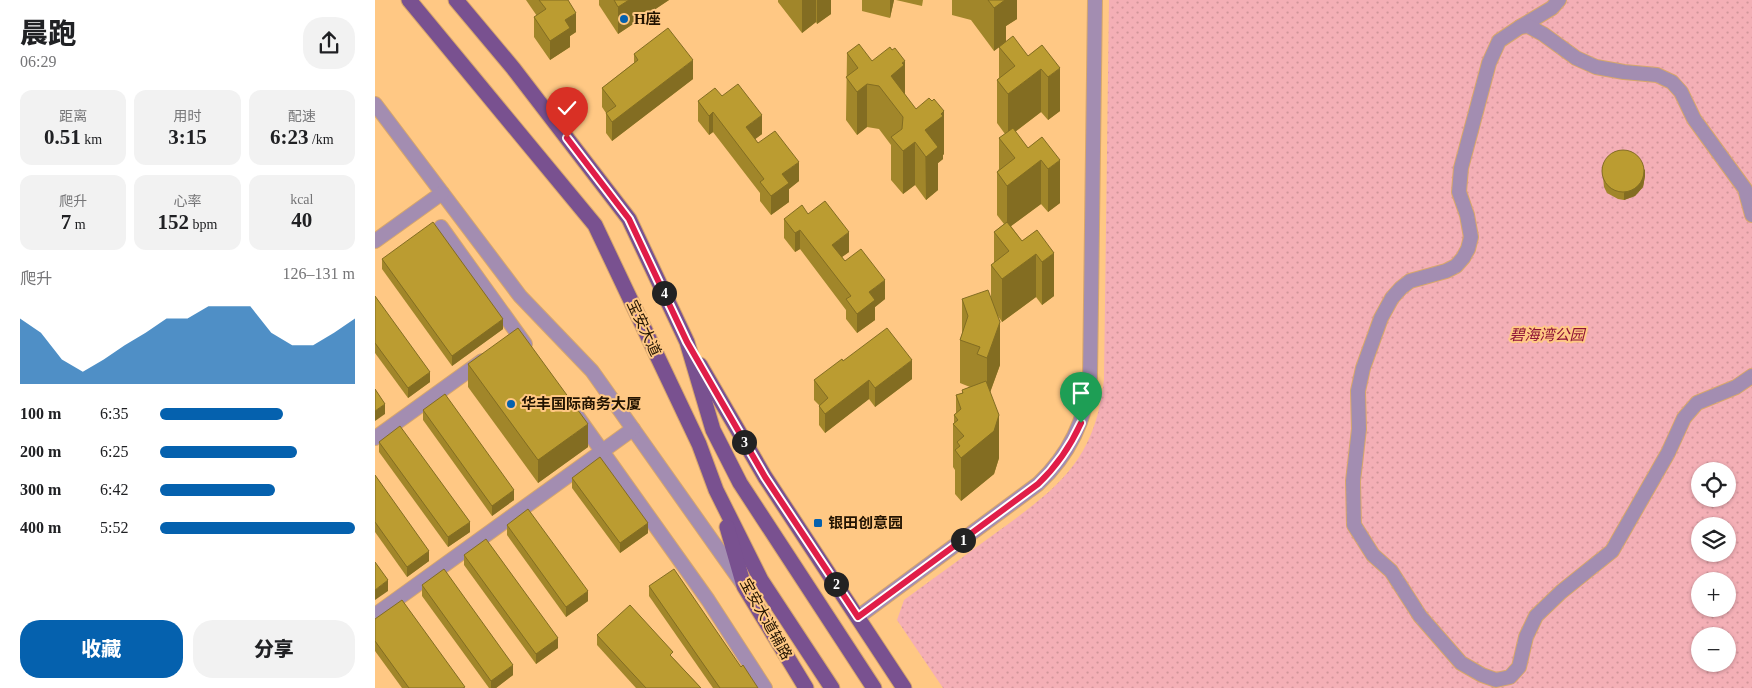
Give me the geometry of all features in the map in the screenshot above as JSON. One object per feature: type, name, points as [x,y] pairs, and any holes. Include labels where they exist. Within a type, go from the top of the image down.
[{"type":"main road","name":"宝安大道","points":[[409,0],[595,225],[699,444],[716,490],[761,580],[832,688]]},
{"type":"main road","points":[[455,0],[513,68],[629,219],[687,342],[765,477],[904,688]]},
{"type":"main road","points":[[687,342],[713,430],[741,483],[874,688]]},
{"type":"main road","name":"宝安大道辅路","points":[[716,490],[744,586],[806,688]]},
{"type":"street","points":[[858,617],[1038,484],[1068,450],[1081,423],[1086,408],[1090,378],[1095,0]]},
{"type":"street","points":[[1559,0],[1552,8],[1499,41],[1489,63],[1461,168],[1459,192],[1467,215],[1471,237],[1468,249],[1456,266],[1410,281],[1401,288],[1392,298],[1381,318],[1363,368],[1358,392],[1359,429],[1353,481],[1354,525],[1373,555],[1391,571],[1420,616],[1461,663],[1482,675],[1496,680],[1510,677],[1519,667],[1526,637],[1536,616],[1561,592],[1611,551],[1668,453],[1684,418],[1697,404],[1736,387],[1752,376]]},
{"type":"street","points":[[1520,27],[1528,26],[1534,28],[1576,58],[1597,67],[1657,76],[1672,82],[1681,92],[1693,118],[1745,189],[1752,214]]},
{"type":"street","points":[[375,104],[520,296],[592,370],[744,586]]},
{"type":"street","points":[[375,241],[442,193]]},
{"type":"street","points":[[441,227],[515,338],[535,358]]},
{"type":"street","points":[[375,438],[495,352]]},
{"type":"street","points":[[569,405],[708,600],[765,688]]},
{"type":"street","points":[[375,615],[633,429]]},
{"type":"green space","name":"碧海湾公园","points":[[1109,0],[1752,0],[1752,688],[943,688],[897,620],[904,600],[1015,519],[1053,488],[1082,453],[1092,432],[1099,408],[1104,379]]},
{"type":"building","points":[[539,0],[568,0],[576,13],[565,20],[570,28],[550,41],[534,17],[546,9]]},
{"type":"building","points":[[614,0],[629,0],[618,7]]},
{"type":"building","points":[[988,0],[1005,0],[994,8]]},
{"type":"building","points":[[668,28],[693,60],[612,122],[606,113],[616,106],[602,88],[638,60],[634,54]]},
{"type":"building","points":[[1013,36],[1028,56],[1042,45],[1060,68],[1048,77],[1041,69],[1008,94],[997,80],[1015,66],[999,47]]},
{"type":"building","points":[[859,44],[872,61],[890,47],[892,50],[895,48],[905,61],[902,63],[904,65],[891,76],[916,109],[929,98],[932,101],[934,99],[944,111],[941,114],[943,116],[925,130],[938,147],[926,157],[915,142],[903,151],[891,137],[902,129],[903,117],[879,86],[867,84],[857,92],[846,77],[858,68],[847,53]]},
{"type":"building","points":[[738,84],[762,115],[746,127],[758,143],[775,131],[799,162],[782,174],[789,183],[771,196],[760,182],[764,179],[713,112],[709,116],[698,101],[715,88],[722,96]]},
{"type":"building","points":[[1013,128],[1028,148],[1042,137],[1060,160],[1048,169],[1041,160],[1007,186],[997,172],[1015,158],[999,138]]},
{"type":"building","points":[[1627,150],[1635,153],[1641,159],[1644,171],[1641,183],[1635,189],[1619,192],[1611,189],[1605,183],[1602,167],[1605,159],[1611,153]]},
{"type":"building","points":[[825,201],[849,232],[832,245],[845,261],[861,249],[885,280],[869,292],[875,300],[857,314],[846,299],[851,296],[800,230],[795,233],[784,219],[802,205],[808,214]]},
{"type":"building","points":[[433,222],[503,319],[452,356],[382,259]]},
{"type":"building","points":[[1007,222],[1022,241],[1037,230],[1054,253],[1042,262],[1036,254],[1002,279],[991,265],[1009,251],[994,232]]},
{"type":"building","points":[[988,290],[1000,322],[987,358],[977,354],[980,347],[960,340],[968,316],[962,299]]},
{"type":"building","points":[[375,296],[430,372],[408,388],[375,343]]},
{"type":"building","points":[[518,328],[588,424],[538,460],[468,364]]},
{"type":"building","points":[[887,328],[912,360],[875,388],[869,380],[825,414],[819,406],[828,398],[814,380]]},
{"type":"building","points":[[986,381],[999,415],[994,431],[961,458],[955,450],[960,446],[957,442],[964,436],[953,424],[958,420],[954,415],[961,409],[956,395],[963,393],[962,390]]},
{"type":"building","points":[[375,389],[385,404],[375,411]]},
{"type":"building","points":[[445,394],[514,490],[492,506],[423,410]]},
{"type":"building","points":[[400,426],[470,522],[448,537],[379,442]]},
{"type":"building","points":[[600,457],[648,523],[620,543],[572,478]]},
{"type":"building","points":[[375,475],[429,551],[407,567],[375,522]]},
{"type":"building","points":[[528,509],[588,591],[566,607],[507,525]]},
{"type":"building","points":[[486,539],[558,638],[536,654],[464,555]]},
{"type":"building","points":[[375,562],[388,580],[375,590]]},
{"type":"building","points":[[444,569],[513,665],[491,681],[422,585]]},
{"type":"building","points":[[674,569],[741,667],[743,665],[758,688],[720,688],[649,586]]},
{"type":"building","points":[[402,600],[465,687],[409,688],[375,641],[375,619]]},
{"type":"building","points":[[630,605],[673,652],[670,655],[701,688],[646,688],[597,635]]},
{"type":"place","name":"H座","points":[[624,19]]},
{"type":"place","name":"华丰国际商务大厦","points":[[511,404]]},
{"type":"place","name":"银田创意园","points":[[818,523]]},
{"type":"route","points":[[567,138],[629,219],[687,342],[765,477],[858,617],[1038,484],[1049,474],[1068,450],[1081,423]]}]
